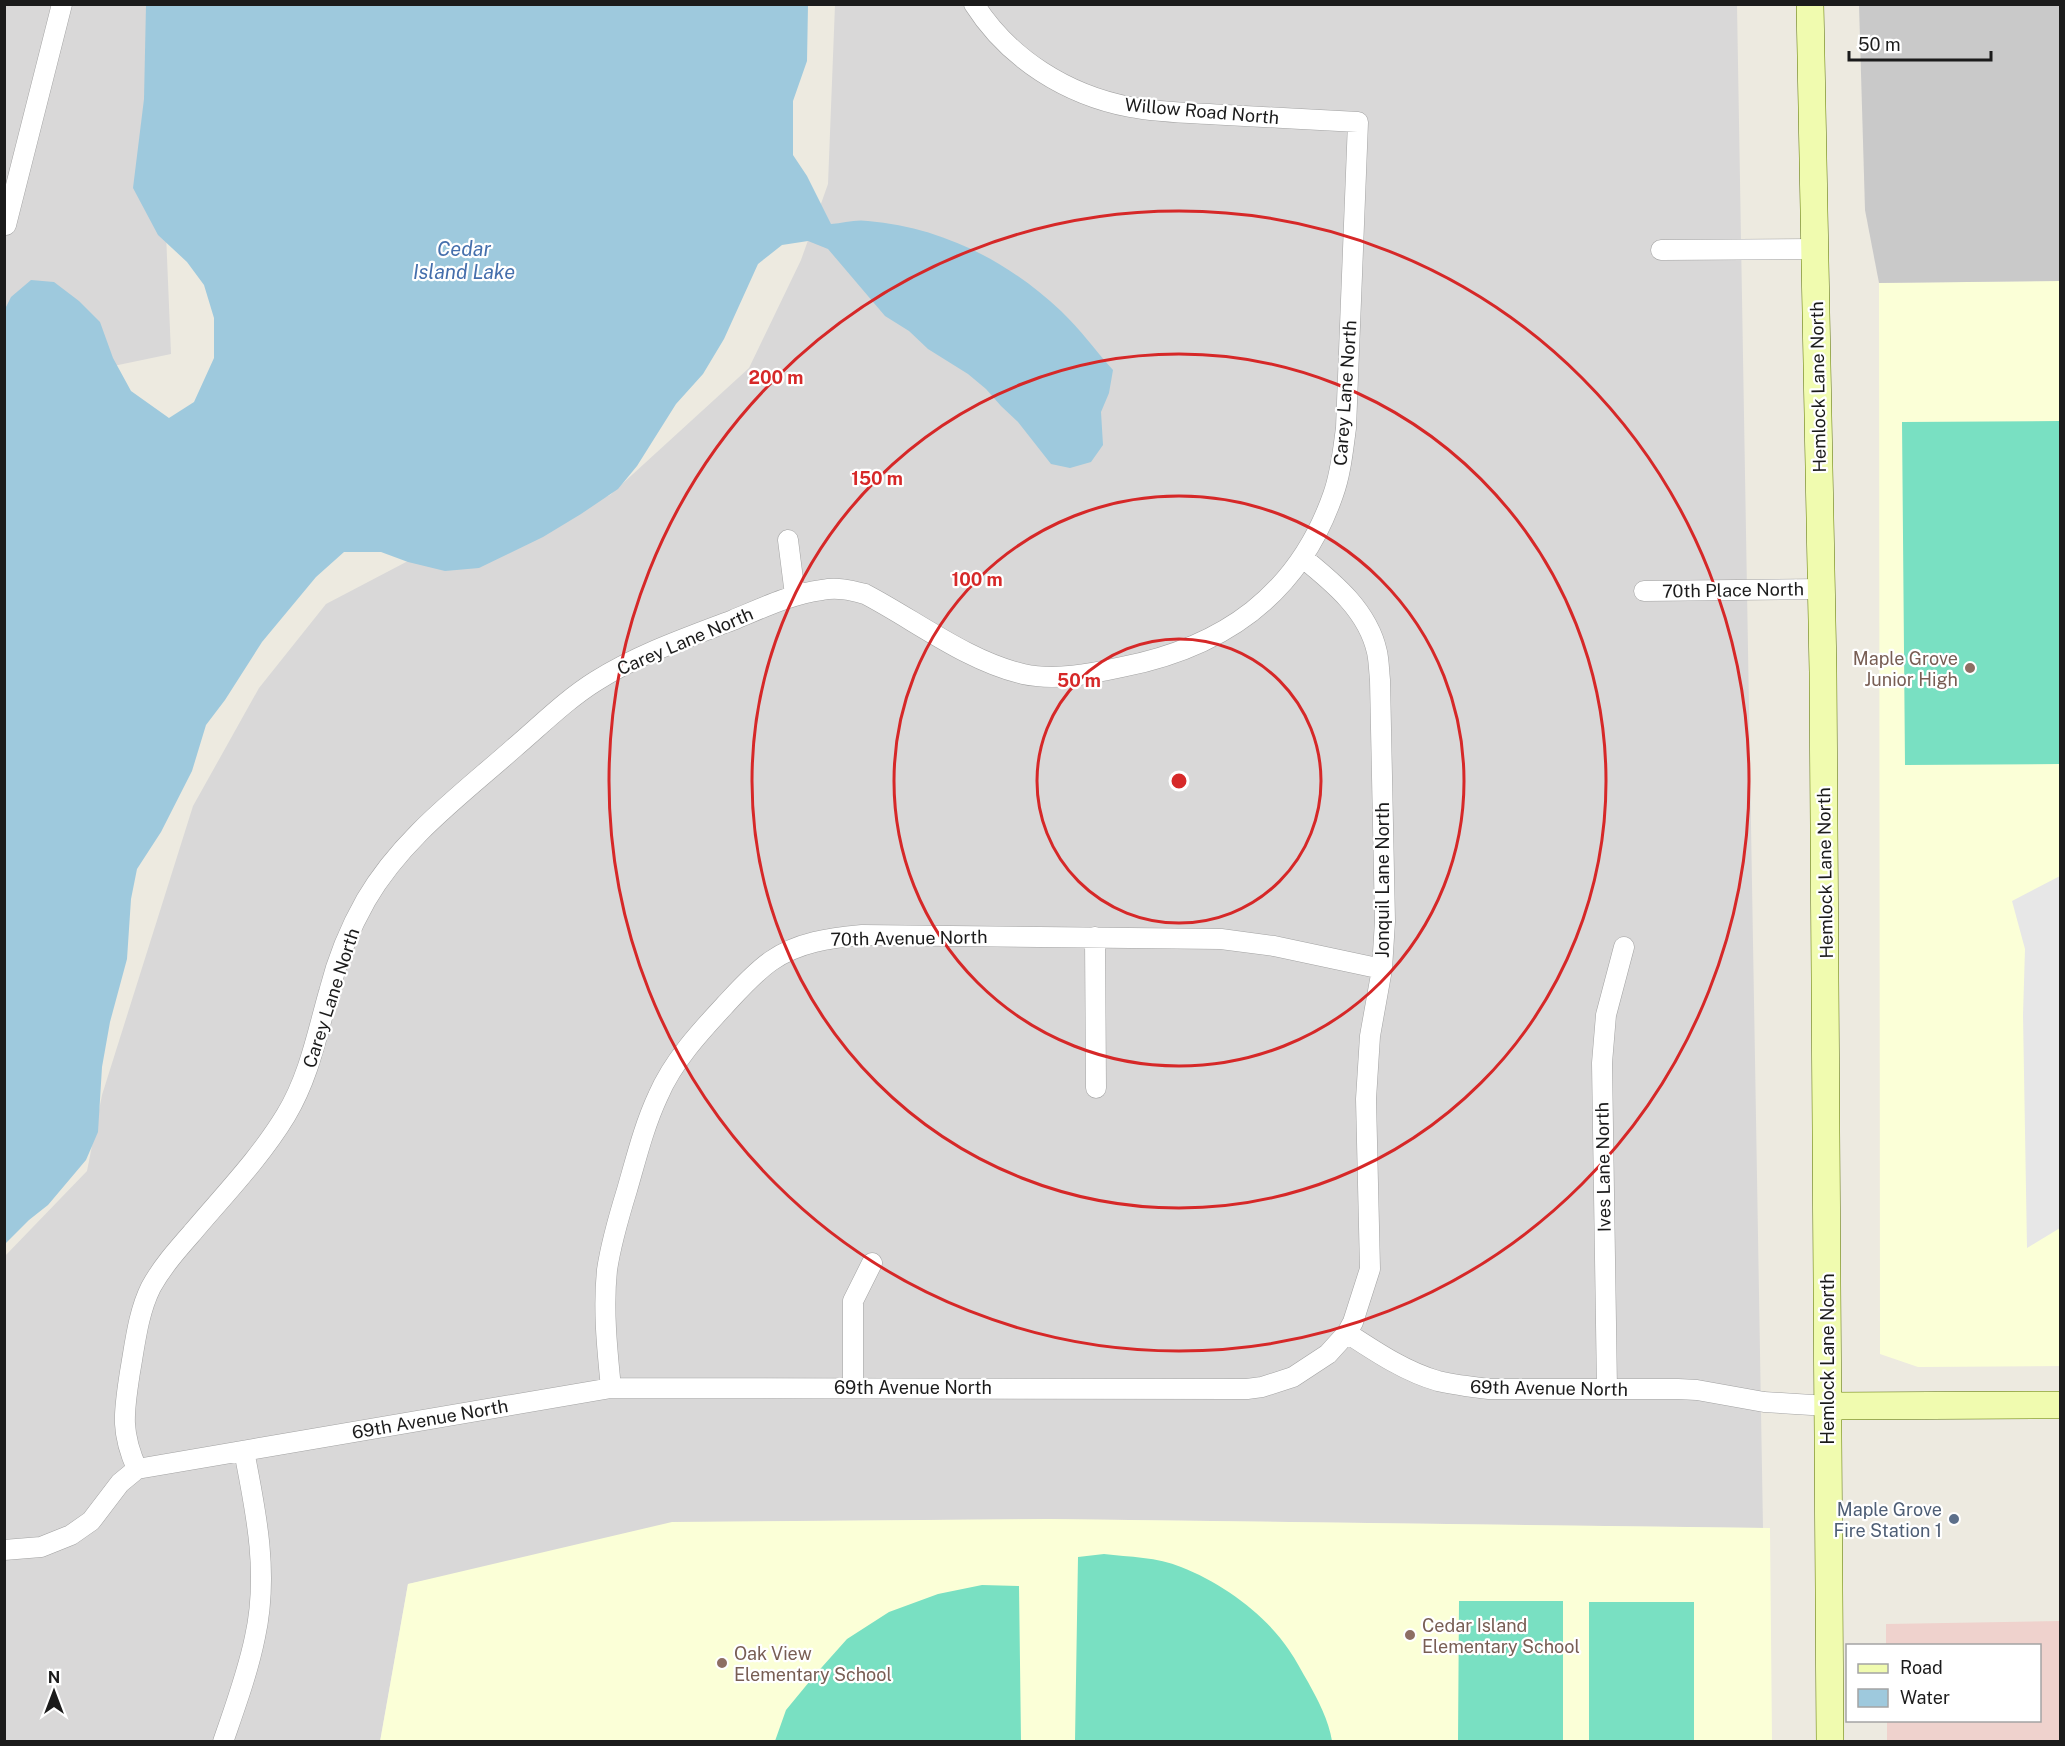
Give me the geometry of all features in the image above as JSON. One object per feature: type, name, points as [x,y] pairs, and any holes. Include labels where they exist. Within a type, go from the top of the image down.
[{"type":"main road","name":"Hemlock Lane North","points":[[1810,4],[1822,589],[1830,1742]]},
{"type":"main road","points":[[1828,1406],[2061,1405]]},
{"type":"street","points":[[6,225],[62,4]]},
{"type":"street","name":"Willow Road North","points":[[974,4],[1003,42],[1030,64],[1070,88],[1110,103],[1154,111],[1358,122]]},
{"type":"street","name":"Carey Lane North","points":[[138,1469],[130,1452],[124,1429],[124,1407],[141,1313],[150,1288],[165,1265],[260,1151],[286,1115],[304,1079],[318,1039],[329,991],[345,943],[366,899],[394,859],[435,817],[593,682],[622,665],[656,650],[795,595],[824,589],[843,589],[865,594],[988,663],[1024,674],[1062,676],[1097,672],[1146,663],[1185,651],[1222,632],[1256,608],[1286,580],[1303,558],[1324,518],[1341,469],[1346,428],[1358,122]]},
{"type":"street","points":[[1661,250],[1814,249]]},
{"type":"street","points":[[788,540],[795,595]]},
{"type":"street","name":"Jonquil Lane North","points":[[1303,558],[1328,577],[1349,599],[1366,623],[1377,651],[1380,680],[1385,921],[1382,969],[1370,1036],[1366,1099],[1370,1269],[1360,1303],[1347,1334]]},
{"type":"street","name":"70th Place North","points":[[1644,591],[1822,589]]},
{"type":"street","name":"70th Avenue North","points":[[611,1388],[605,1300],[608,1268],[615,1228],[642,1136],[658,1094],[678,1061],[703,1029],[771,960],[825,938],[862,935],[1095,937],[1221,939],[1250,942],[1382,969]]},
{"type":"street","points":[[1095,937],[1096,1088]]},
{"type":"street","name":"Ives Lane North","points":[[1607,1389],[1602,1063],[1606,1015],[1624,946]]},
{"type":"street","points":[[853,1387],[854,1301],[872,1263]]},
{"type":"street","name":"69th Avenue North","points":[[138,1469],[611,1388],[1247,1389],[1262,1387],[1293,1377],[1328,1354],[1347,1334],[1413,1371],[1459,1385],[1489,1389],[1688,1390],[1764,1402],[1828,1406]]},
{"type":"street","points":[[223,1742],[256,1636],[260,1597],[261,1558],[257,1518],[244,1451]]},
{"type":"street","points":[[4,1550],[42,1547],[71,1535],[91,1521],[120,1483],[138,1469]]},
{"type":"shaded area","points":[[5,5],[151,5],[165,209],[171,354],[75,374],[5,396]]},
{"type":"shaded area","points":[[835,5],[1737,5],[1763,1528],[1048,1519],[707,1522],[408,1584],[380,1741],[5,1741],[4,1257],[87,1171],[102,1095],[193,806],[259,688],[326,604],[429,550],[526,531],[610,495],[749,368],[801,260],[828,184]]},
{"type":"shaded area","points":[[1859,5],[2060,5],[2060,281],[1879,283],[1865,210]]},
{"type":"shaded area","name":"Maple Grove Junior High","points":[[2060,281],[2060,1366],[1918,1367],[1880,1354],[1879,283]]},
{"type":"shaded area","points":[[2060,876],[2060,1228],[2027,1248],[2023,1015],[2025,949],[2012,901]]},
{"type":"shaded area","points":[[1048,1519],[1770,1528],[1772,1741],[380,1742],[408,1584],[672,1522]]},
{"type":"shaded area","points":[[2060,1621],[2060,1741],[1887,1741],[1887,1722],[2041,1722],[2041,1644],[1886,1644],[1886,1624]]},
{"type":"green space","points":[[2060,421],[2060,764],[1905,765],[1902,422]]},
{"type":"green space","points":[[1104,1554],[1153,1559],[1181,1567],[1227,1591],[1255,1612],[1268,1624],[1294,1658],[1323,1711],[1332,1741],[1075,1741],[1078,1557]]},
{"type":"green space","points":[[982,1585],[1019,1586],[1021,1741],[775,1741],[786,1710],[847,1639],[889,1612],[938,1594]]},
{"type":"green space","points":[[1459,1601],[1563,1601],[1563,1741],[1458,1741]]},
{"type":"green space","points":[[1589,1602],[1694,1602],[1694,1741],[1589,1741]]},
{"type":"water","name":"Cedar Island Lake","points":[[146,5],[808,5],[807,61],[793,101],[793,155],[807,176],[831,224],[863,221],[922,231],[947,239],[996,262],[1040,293],[1068,318],[1113,370],[1109,393],[1101,412],[1103,445],[1091,462],[1070,468],[1051,464],[1018,422],[986,389],[968,374],[928,349],[909,331],[885,316],[828,249],[808,241],[782,245],[758,264],[724,339],[703,374],[676,404],[637,466],[618,489],[543,537],[479,568],[445,571],[408,562],[381,552],[344,552],[316,577],[262,642],[206,725],[192,771],[161,832],[137,869],[131,899],[127,959],[110,1022],[102,1067],[98,1132],[86,1160],[48,1205],[5,1244],[5,309],[11,297],[31,280],[54,282],[79,301],[100,322],[113,358],[131,391],[169,418],[194,402],[214,358],[214,318],[204,285],[187,262],[158,235],[133,188],[144,99]]},
{"type":"place","name":"Maple Grove Junior High","points":[[1970,668]]},
{"type":"place","name":"Maple Grove Fire Station 1","points":[[1954,1519]]},
{"type":"place","name":"Cedar Island Elementary School","points":[[1410,1635]]},
{"type":"place","name":"Oak View Elementary School","points":[[722,1663]]}]
